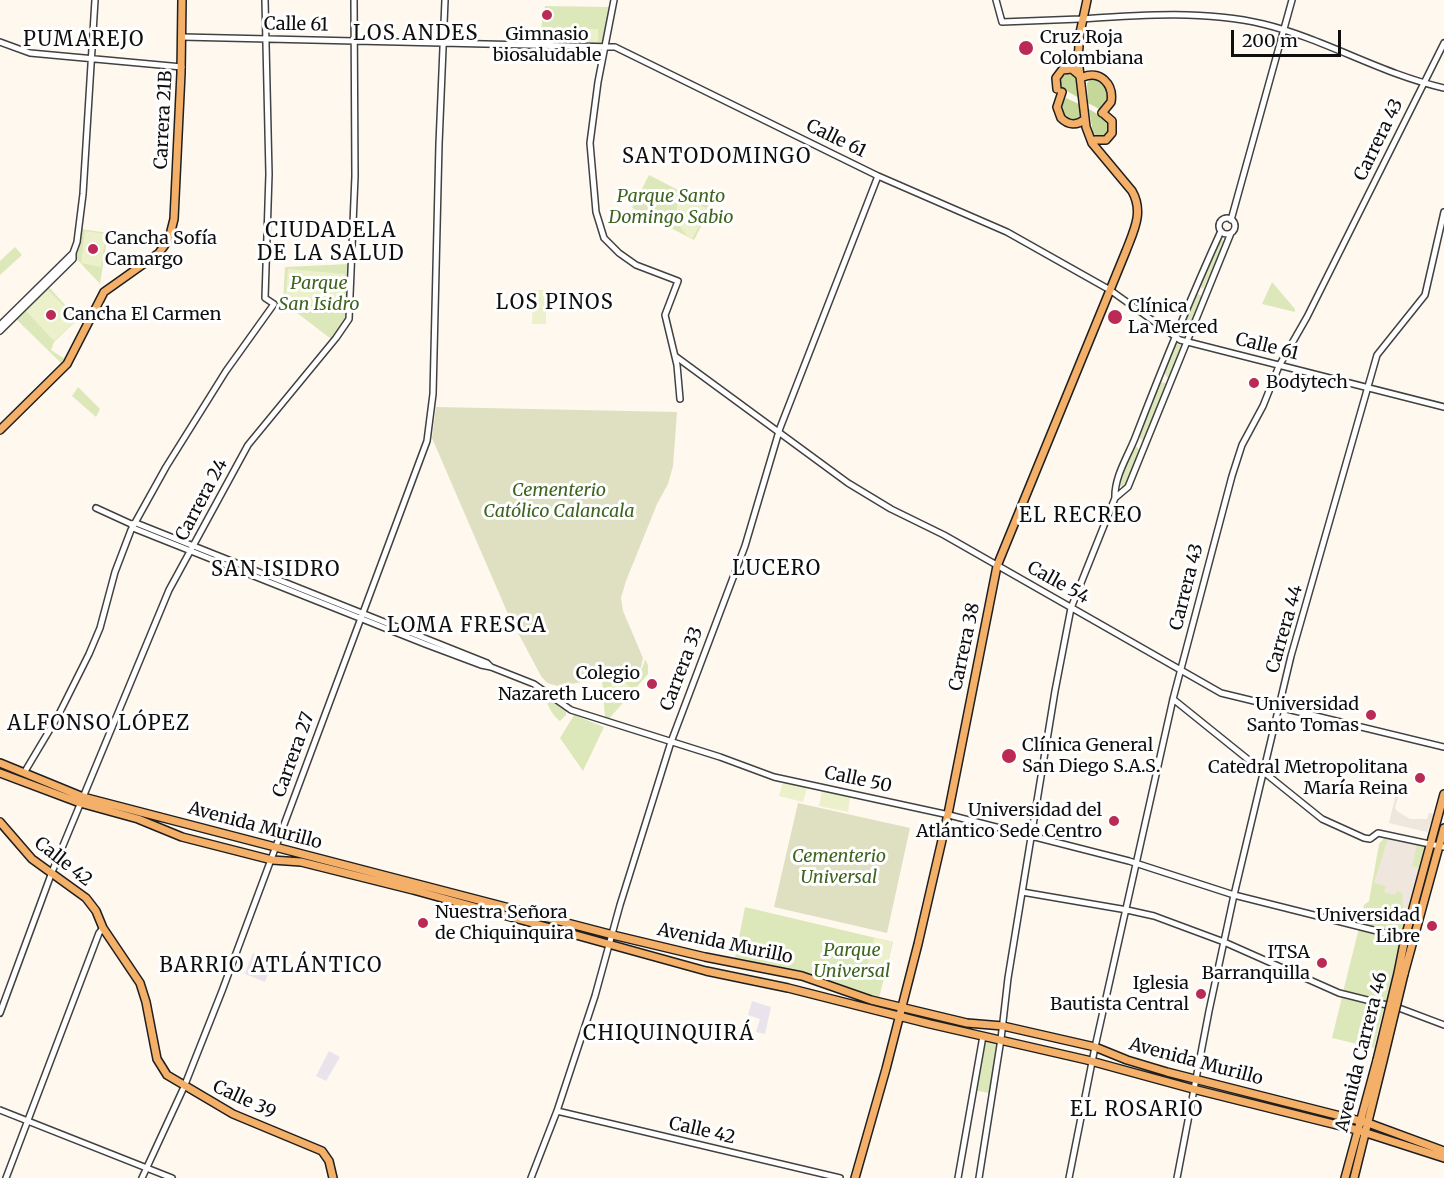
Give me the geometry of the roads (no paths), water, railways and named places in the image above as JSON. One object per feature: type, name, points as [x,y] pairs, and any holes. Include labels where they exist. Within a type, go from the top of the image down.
[{"type":"main road","name":"Carrera 21B","points":[[0,430],[67,364],[104,292],[155,257],[167,241],[174,219],[182,67],[182,0]]},
{"type":"main road","name":"Carrera 38","points":[[855,1178],[900,1015],[948,814],[998,566],[1137,223],[1138,204],[1132,191],[1092,143],[1086,117],[1079,54],[1080,33],[1087,0]]},
{"type":"main road","points":[[1086,117],[1075,124],[1064,121],[1058,111],[1062,94],[1056,78],[1062,70],[1072,69],[1081,79],[1096,75],[1110,87],[1111,102],[1103,114],[1117,125],[1109,138],[1103,141],[1095,140]]},
{"type":"main road","name":"Carrera 38","points":[[1086,117],[1098,151]]},
{"type":"main road","name":"Avenida Murillo","points":[[0,763],[82,800],[276,847],[610,939],[706,971],[788,987],[1092,1061],[1366,1132],[1444,1158]]},
{"type":"main road","name":"Avenida Murillo","points":[[4,774],[138,819],[183,837],[272,860],[301,862],[610,939],[802,976],[834,989],[967,1023],[1003,1026],[1095,1047],[1133,1063],[1368,1123],[1444,1151]]},
{"type":"main road","name":"Avenida Carrera 46","points":[[1401,974],[1405,938],[1444,794]]},
{"type":"main road","name":"Calle 42","points":[[0,822],[22,849],[86,898],[96,911],[104,928],[135,974],[146,1002],[160,1066]]},
{"type":"main road","name":"Avenida Carrera 46","points":[[1354,1178],[1401,974],[1442,847],[1444,828]]},
{"type":"main road","name":"Avenida Carrera 46","points":[[1345,1178],[1362,1113],[1380,1061]]},
{"type":"main road","name":"Calle 39","points":[[160,1066],[184,1087],[233,1114],[322,1151],[333,1178]]},
{"type":"main road","points":[[1352,1119],[1362,1113]]},
{"type":"street","points":[[0,331],[72,255],[77,242],[83,194],[95,0]]},
{"type":"street","points":[[24,773],[58,716],[89,654],[100,628],[115,572],[133,525],[226,371],[274,304],[265,298],[269,174],[265,0]]},
{"type":"street","name":"Carrera 24","points":[[0,1013],[52,872],[170,590],[248,445],[349,319],[355,176],[354,0]]},
{"type":"street","name":"Carrera 27","points":[[142,1178],[184,1087],[272,860],[427,441],[433,394],[445,0]]},
{"type":"street","points":[[614,0],[590,143],[596,212],[604,238],[619,253],[636,265],[678,281],[665,315],[675,356],[680,399]]},
{"type":"street","points":[[996,0],[1002,22],[1148,15],[1197,16],[1259,23],[1285,30],[1424,84],[1444,88]]},
{"type":"street","points":[[1115,498],[1128,487],[1235,227],[1231,220],[1292,0]]},
{"type":"street","name":"Calle 61","points":[[182,37],[615,47],[878,176],[1007,232],[1110,290],[1174,337],[1444,407]]},
{"type":"street","points":[[0,42],[30,53],[182,67]]},
{"type":"street","name":"Carrera 43","points":[[1069,1178],[1095,1047],[1173,699],[1242,445],[1263,406],[1279,366],[1444,43]]},
{"type":"street","name":"Carrera 33","points":[[531,1178],[557,1111],[594,996],[670,742],[745,546],[779,431],[878,176]]},
{"type":"street","name":"Carrera 44","points":[[1177,1178],[1193,1089],[1234,895],[1291,656],[1377,355],[1425,295],[1444,212]]},
{"type":"street","points":[[979,1178],[1001,1040],[1008,978],[1071,608],[1115,498],[1117,481],[1174,337],[1221,231],[1222,221],[1231,220]]},
{"type":"street","points":[[1221,231],[1226,234],[1231,233]]},
{"type":"street","points":[[0,325],[72,255]]},
{"type":"street","name":"Calle 54","points":[[675,356],[848,483],[1221,693],[1444,747]]},
{"type":"street","points":[[678,375],[684,369],[692,370]]},
{"type":"street","name":"Calle 50","points":[[96,508],[192,550],[487,663],[491,667],[534,684],[571,710],[720,757],[774,777],[948,814],[1137,863],[1234,895],[1405,938]]},
{"type":"street","points":[[1173,699],[1322,819],[1366,839],[1378,833],[1442,847]]},
{"type":"street","points":[[1022,892],[1154,916],[1224,942],[1339,993],[1400,1008],[1444,1025]]},
{"type":"street","points":[[6,1178],[96,942],[104,928]]},
{"type":"street","points":[[958,1178],[983,1036]]},
{"type":"street","points":[[0,1110],[172,1178]]},
{"type":"street","name":"Calle 42","points":[[557,1111],[840,1178]]},
{"type":"place","name":"Gimnasio biosaludable","points":[[547,15]]},
{"type":"place","name":"Cruz Roja Colombiana","points":[[1026,48]]},
{"type":"place","name":"Cancha Sofía Camargo","points":[[93,249]]},
{"type":"place","name":"Cancha El Carmen","points":[[51,315]]},
{"type":"place","name":"Clínica La Merced","points":[[1115,317]]},
{"type":"place","name":"Bodytech","points":[[1254,383]]},
{"type":"place","name":"Colegio Nazareth Lucero","points":[[652,684]]},
{"type":"place","name":"Universidad Santo Tomas","points":[[1371,715]]},
{"type":"place","name":"Clínica General San Diego S.A.S.","points":[[1009,756]]},
{"type":"place","name":"Catedral Metropolitana María Reina","points":[[1420,778]]},
{"type":"place","name":"Universidad del Atlántico Sede Centro","points":[[1114,821]]},
{"type":"place","name":"Nuestra Señora de Chiquinquira","points":[[423,923]]},
{"type":"place","name":"Universidad Libre","points":[[1432,926]]},
{"type":"place","name":"ITSA Barranquilla","points":[[1322,963]]},
{"type":"place","name":"Iglesia Bautista Central","points":[[1201,994]]},
{"type":"district","name":"LOS ANDES","points":[[416,34]]},
{"type":"district","name":"PUMAREJO","points":[[84,40]]},
{"type":"district","name":"SANTODOMINGO","points":[[717,157]]},
{"type":"district","name":"CIUDADELA DE LA SALUD","points":[[331,242]]},
{"type":"district","name":"LOS PINOS","points":[[555,303]]},
{"type":"district","name":"EL RECREO","points":[[1081,516]]},
{"type":"district","name":"LUCERO","points":[[777,569]]},
{"type":"district","name":"SAN ISIDRO","points":[[276,570]]},
{"type":"district","name":"LOMA FRESCA","points":[[467,626]]},
{"type":"district","name":"ALFONSO LÓPEZ","points":[[99,724]]},
{"type":"district","name":"BARRIO ATLÁNTICO","points":[[271,966]]},
{"type":"district","name":"CHIQUINQUIRÁ","points":[[669,1034]]},
{"type":"district","name":"EL ROSARIO","points":[[1137,1110]]},
{"type":"park label","name":"Parque Santo Domingo Sabio","points":[[671,207]]},
{"type":"park label","name":"Parque San Isidro","points":[[319,294]]},
{"type":"park label","name":"Cementerio Católico Calancala","points":[[559,501]]},
{"type":"park label","name":"Cementerio Universal","points":[[839,867]]},
{"type":"park label","name":"Parque Universal","points":[[852,961]]}]
